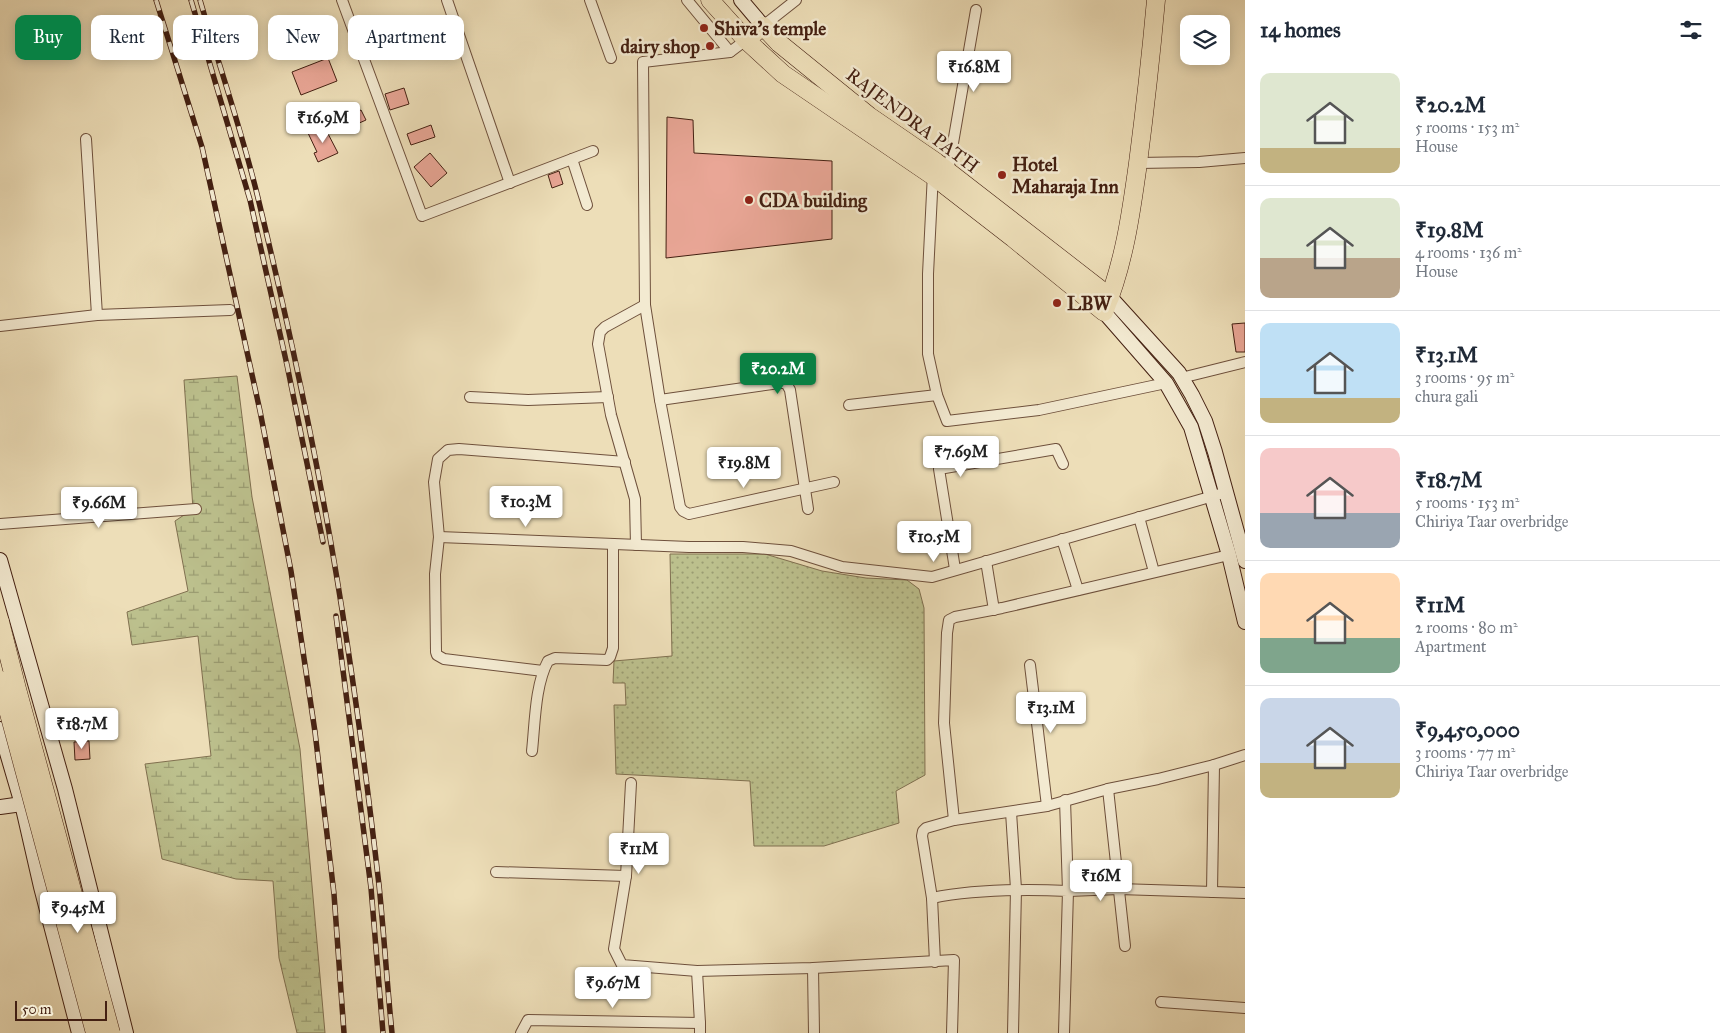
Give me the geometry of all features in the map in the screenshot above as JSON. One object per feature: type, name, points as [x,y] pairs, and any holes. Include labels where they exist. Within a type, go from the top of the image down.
[{"type":"highway","name":"RAJENDRA PATH","points":[[710,0],[742,36],[783,74],[803,89],[939,170]]},
{"type":"highway","points":[[1103,300],[1122,201],[1134,113],[1145,0]]},
{"type":"highway","points":[[1103,300],[1118,274],[1127,239],[1146,114],[1156,0]]},
{"type":"highway","name":"RAJENDRA PATH","points":[[763,26],[779,43],[869,116],[1103,300]]},
{"type":"highway","points":[[742,36],[763,26]]},
{"type":"highway","points":[[783,74],[796,57]]},
{"type":"highway","points":[[0,622],[111,1033]]},
{"type":"highway","points":[[0,680],[95,1033]]},
{"type":"street","points":[[342,0],[422,216],[593,151]]},
{"type":"street","points":[[447,0],[510,182]]},
{"type":"street","points":[[590,0],[612,58]]},
{"type":"street","points":[[687,0],[730,52]]},
{"type":"street","points":[[741,0],[763,26],[796,0]]},
{"type":"street","points":[[976,10],[939,170],[928,274],[928,354],[936,395],[948,421],[1039,410],[1166,383]]},
{"type":"street","points":[[742,36],[730,52],[643,62],[645,305],[680,507],[689,514],[834,482]]},
{"type":"street","points":[[86,139],[97,315]]},
{"type":"street","points":[[1138,163],[1199,162],[1245,158]]},
{"type":"street","points":[[572,159],[588,204]]},
{"type":"street","name":"RAJENDRA PATH","points":[[1103,300],[1181,378],[1205,422],[1245,561]]},
{"type":"street","name":"RAJENDRA PATH","points":[[1103,300],[1166,383],[1190,428],[1228,555],[1245,622]]},
{"type":"street","points":[[636,544],[635,499],[608,397],[598,344],[600,332],[605,327],[645,305]]},
{"type":"street","points":[[0,326],[97,315],[230,310]]},
{"type":"street","points":[[1181,378],[1245,362]]},
{"type":"street","points":[[660,400],[779,382],[786,383],[790,390],[808,509]]},
{"type":"street","points":[[849,405],[936,395]]},
{"type":"street","points":[[470,397],[528,400],[608,397]]},
{"type":"street","points":[[544,671],[444,658],[437,655],[435,574],[439,537],[434,482],[438,458],[448,450],[459,449],[625,462]]},
{"type":"street","points":[[955,570],[939,469],[1056,449],[1063,464]]},
{"type":"street","points":[[439,537],[689,547],[743,547],[790,551],[842,567],[932,577],[1226,492]]},
{"type":"street","points":[[0,524],[196,508]]},
{"type":"street","points":[[1139,517],[1154,572]]},
{"type":"street","points":[[1062,539],[1078,590]]},
{"type":"street","points":[[532,751],[538,702],[544,671],[548,661],[552,659],[607,660],[610,658],[614,648],[613,544]]},
{"type":"street","points":[[954,820],[944,723],[947,625],[949,620],[955,617],[994,610],[1228,555]]},
{"type":"street","points":[[986,561],[994,610]]},
{"type":"street","points":[[0,562],[65,788],[126,1033]]},
{"type":"street","points":[[1030,665],[1047,806]]},
{"type":"street","points":[[45,719],[0,729],[4,756],[22,804],[79,1033]]},
{"type":"street","points":[[935,962],[932,898],[922,836],[923,831],[929,826],[954,820],[1047,806],[1108,789],[1214,765],[1245,755]]},
{"type":"street","points":[[1212,892],[1214,765]]},
{"type":"street","points":[[631,783],[626,876],[614,949],[622,965],[697,971],[813,968],[954,960],[952,1033]]},
{"type":"street","points":[[1108,789],[1125,946]]},
{"type":"street","points":[[1064,1033],[1068,891],[1065,800]]},
{"type":"street","points":[[0,806],[22,804]]},
{"type":"street","points":[[1011,812],[1016,889],[1013,1033]]},
{"type":"street","points":[[496,872],[626,876]]},
{"type":"street","points":[[932,898],[952,894],[1016,889],[1068,891],[1119,889],[1245,893]]},
{"type":"street","points":[[58,953],[104,944]]},
{"type":"street","points":[[813,968],[814,1033]]},
{"type":"street","points":[[521,1033],[528,1020],[700,1028],[697,971]]},
{"type":"street","points":[[1161,1002],[1245,1008]]},
{"type":"green space","points":[[237,376],[252,497],[300,749],[325,1033],[297,1033],[279,958],[273,881],[236,879],[162,859],[145,764],[211,756],[198,636],[132,645],[127,612],[188,591],[175,521],[193,509],[184,380]]},
{"type":"green space","points":[[670,554],[765,554],[822,571],[866,578],[907,580],[919,589],[924,608],[925,775],[896,791],[899,823],[824,846],[754,846],[750,781],[616,774],[614,705],[626,705],[625,683],[613,683],[614,661],[672,656]]},
{"type":"building","points":[[323,60],[329,60],[337,81],[301,95],[292,72]]},
{"type":"building","points":[[404,88],[409,104],[390,110],[385,94]]},
{"type":"building","points":[[361,110],[366,120],[348,128],[344,118]]},
{"type":"building","name":"CDA building","points":[[667,117],[693,120],[694,153],[832,161],[832,239],[666,258]]},
{"type":"building","points":[[431,125],[435,137],[411,145],[407,134]]},
{"type":"building","points":[[324,126],[338,153],[318,162],[314,153],[317,152],[308,133]]},
{"type":"building","points":[[430,153],[447,173],[431,187],[414,167]]},
{"type":"building","points":[[559,171],[563,184],[552,188],[548,175]]},
{"type":"building","points":[[1245,323],[1245,352],[1236,352],[1232,324]]},
{"type":"building","points":[[89,741],[90,759],[75,760],[74,742]]},
{"type":"railway","points":[[156,0],[202,147],[260,411],[291,571],[315,732],[334,894],[344,1033]]},
{"type":"railway","points":[[191,0],[250,200],[287,365],[323,542]]},
{"type":"railway","points":[[200,0],[252,173],[284,310],[330,536],[365,767],[379,885],[392,1033]]},
{"type":"railway","points":[[336,616],[371,888],[383,1033]]},
{"type":"place","name":"Shiva's temple","points":[[704,28]]},
{"type":"place","name":"dairy shop","points":[[710,46]]},
{"type":"place","name":"Hotel Maharaja Inn","points":[[1002,175]]},
{"type":"place","name":"CDA building","points":[[749,200]]},
{"type":"place","name":"LBW","points":[[1057,303]]}]
